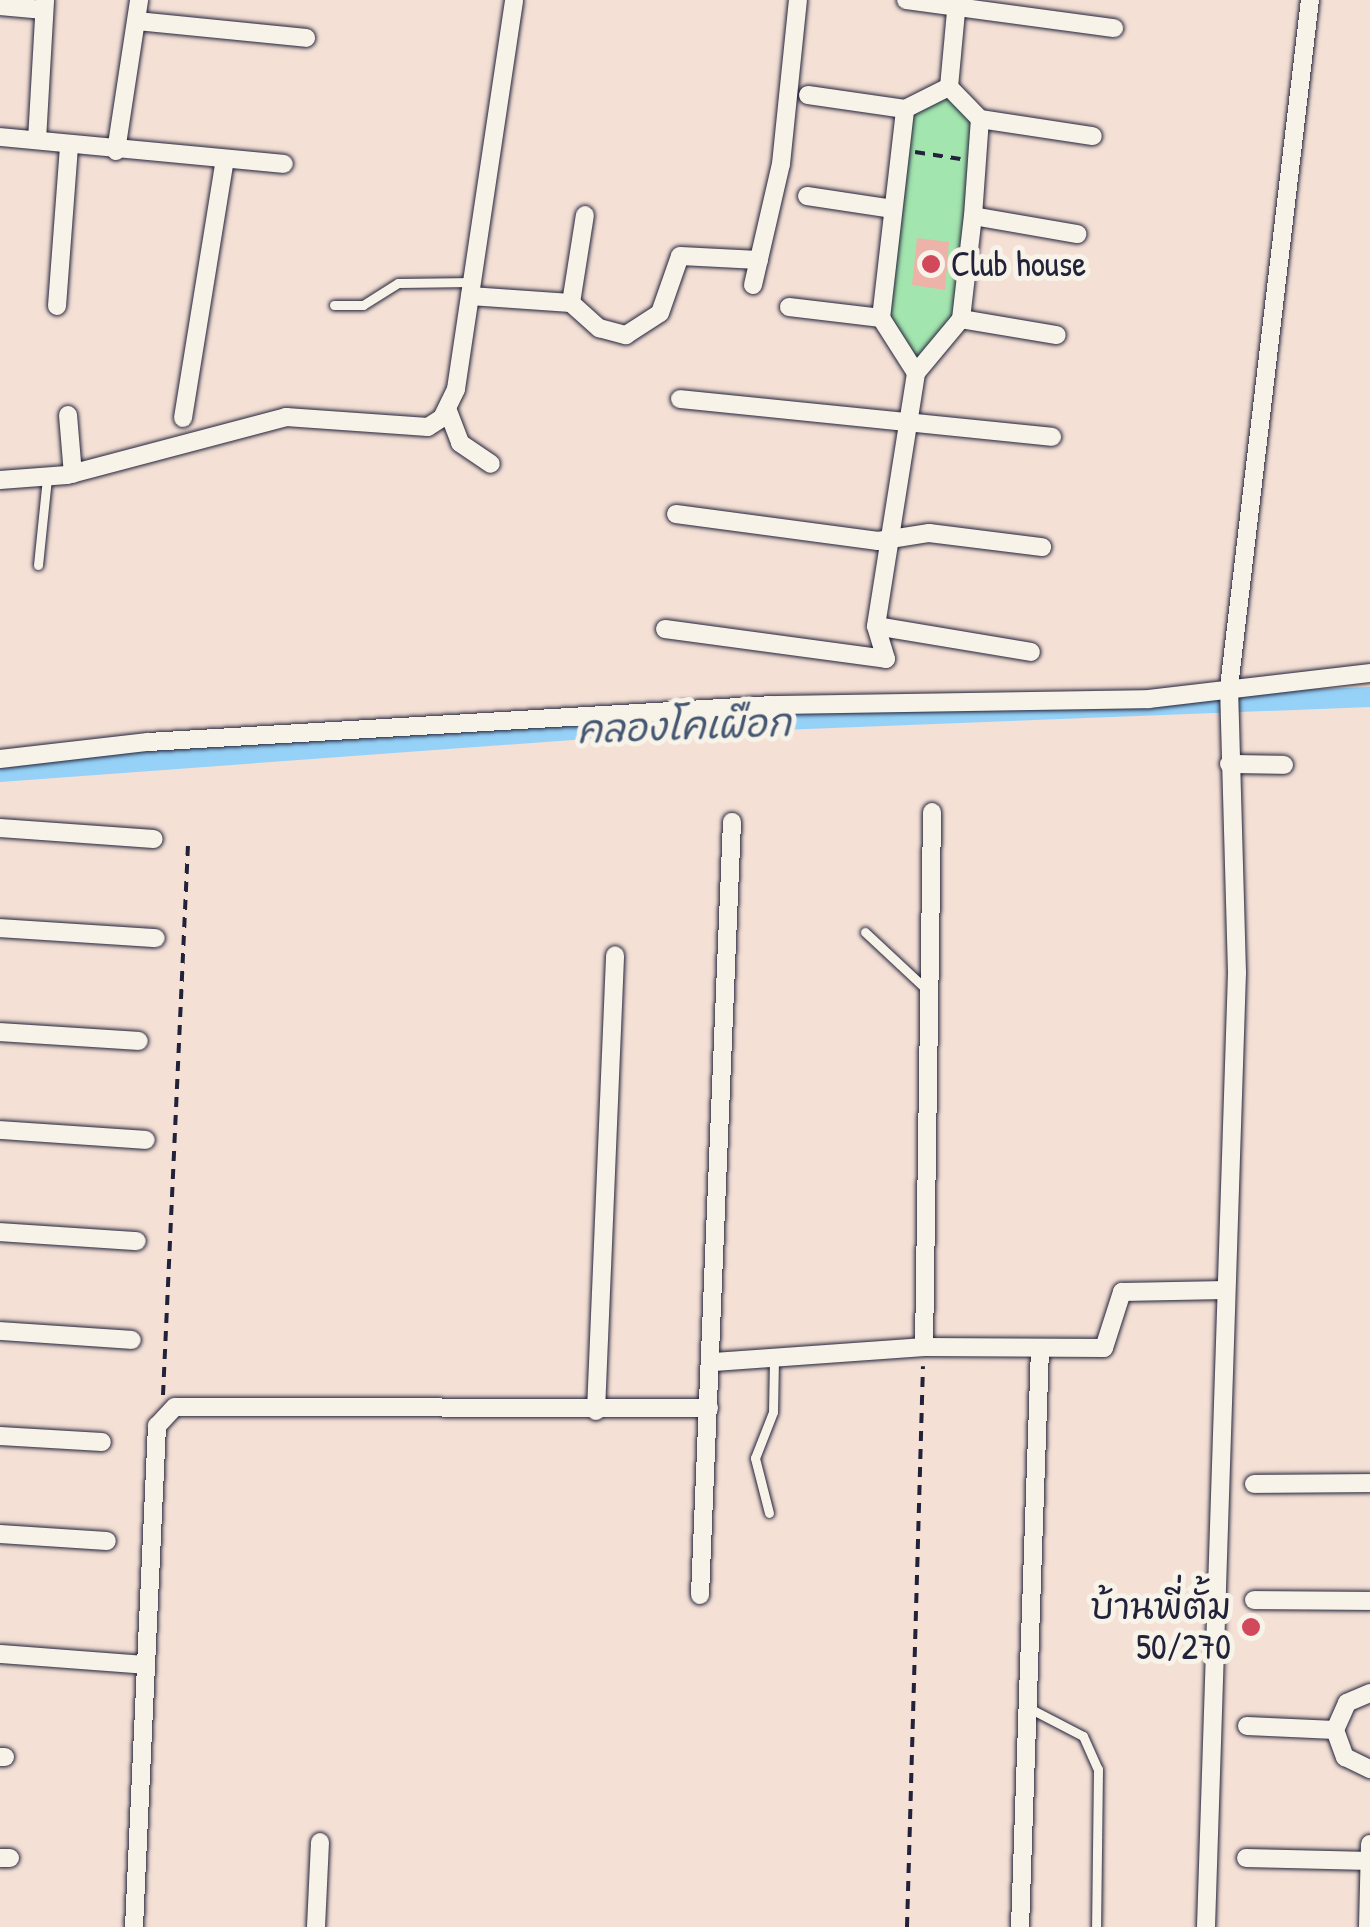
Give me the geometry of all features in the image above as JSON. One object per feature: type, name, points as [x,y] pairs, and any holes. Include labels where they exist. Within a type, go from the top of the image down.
[{"type":"street","points":[[116,151],[140,0]]},
{"type":"street","points":[[491,464],[460,443],[448,411],[472,289],[514,0]]},
{"type":"street","points":[[753,285],[781,164],[798,0]]},
{"type":"street","points":[[906,0],[957,3],[1114,28]]},
{"type":"street","points":[[1206,1927],[1237,973],[1230,690],[1310,0]]},
{"type":"street","points":[[949,88],[957,3]]},
{"type":"street","points":[[0,6],[45,5],[37,140]]},
{"type":"street","points":[[137,21],[306,38]]},
{"type":"street","points":[[808,95],[906,109],[949,88]]},
{"type":"street","points":[[949,88],[980,119],[1094,136]]},
{"type":"street","points":[[906,109],[880,318],[916,372]]},
{"type":"street","points":[[665,629],[886,659],[876,626],[916,372],[961,320],[980,119]]},
{"type":"street","points":[[0,137],[284,164]]},
{"type":"street","points":[[57,306],[69,145]]},
{"type":"street","points":[[183,418],[225,158]]},
{"type":"street","points":[[807,196],[893,208]]},
{"type":"street","points":[[572,303],[586,214]]},
{"type":"street","points":[[973,216],[1077,234]]},
{"type":"street","points":[[472,289],[572,303],[599,328],[626,335],[660,313],[680,256],[759,260]]},
{"type":"street","points":[[789,307],[880,318]]},
{"type":"street","points":[[961,320],[1056,335]]},
{"type":"street","points":[[680,399],[1052,437]]},
{"type":"street","points":[[0,480],[73,474],[286,417],[428,427],[448,411]]},
{"type":"street","points":[[68,416],[73,474]]},
{"type":"street","points":[[676,514],[878,541],[891,534],[1042,547]]},
{"type":"street","points":[[876,626],[1031,652]]},
{"type":"street","points":[[0,759],[207,738],[772,706],[1038,705],[1230,690],[1370,673]]},
{"type":"street","points":[[1230,764],[1284,765]]},
{"type":"street","points":[[924,1346],[932,812]]},
{"type":"street","points":[[700,1595],[714,1362],[732,822]]},
{"type":"street","points":[[0,828],[154,839]]},
{"type":"street","points":[[0,928],[156,938]]},
{"type":"street","points":[[596,1411],[615,954]]},
{"type":"street","points":[[0,1032],[138,1042]]},
{"type":"street","points":[[0,1130],[146,1140]]},
{"type":"street","points":[[0,1232],[137,1241]]},
{"type":"street","points":[[714,1362],[924,1346],[1104,1348],[1122,1292],[1226,1290]]},
{"type":"street","points":[[0,1331],[132,1340]]},
{"type":"street","points":[[1020,1927],[1023,1705],[1040,1349]]},
{"type":"street","points":[[134,1927],[162,1420],[175,1407],[596,1411],[709,1408]]},
{"type":"street","points":[[0,1436],[102,1442]]},
{"type":"street","points":[[1254,1484],[1370,1483]]},
{"type":"street","points":[[0,1534],[107,1541]]},
{"type":"street","points":[[1254,1600],[1370,1601]]},
{"type":"street","points":[[0,1654],[146,1664]]},
{"type":"street","points":[[1370,1694],[1346,1703],[1335,1730],[1345,1757],[1370,1768]]},
{"type":"street","points":[[1247,1726],[1335,1730]]},
{"type":"street","points":[[316,1927],[320,1842]]},
{"type":"street","points":[[1368,1927],[1370,1844]]},
{"type":"street","points":[[1246,1858],[1370,1861]]},
{"type":"lane","points":[[334,305],[363,306],[398,283],[472,289]]},
{"type":"lane","points":[[38,565],[47,477]]},
{"type":"lane","points":[[865,932],[928,992]]},
{"type":"lane","points":[[770,1513],[755,1458],[773,1412],[774,1358]]},
{"type":"lane","points":[[1023,1705],[1083,1736],[1098,1769],[1096,1927]]},
{"type":"path","points":[[900,150],[974,162]]},
{"type":"path","points":[[162,1420],[188,845]]},
{"type":"path","points":[[907,1927],[924,1346]]},
{"type":"green space","points":[[949,87],[980,119],[961,319],[916,373],[881,318],[905,109]]},
{"type":"building","name":"Club house","points":[[917,238],[949,242],[945,290],[912,285]]},
{"type":"waterway","name":"คลองโคเผือก","points":[[0,772],[626,726],[1370,697]]},
{"type":"place","name":"Club house","points":[[931,264]]},
{"type":"place","name":"บ้านพี่ตั้ม 50/270","points":[[1251,1627]]}]
